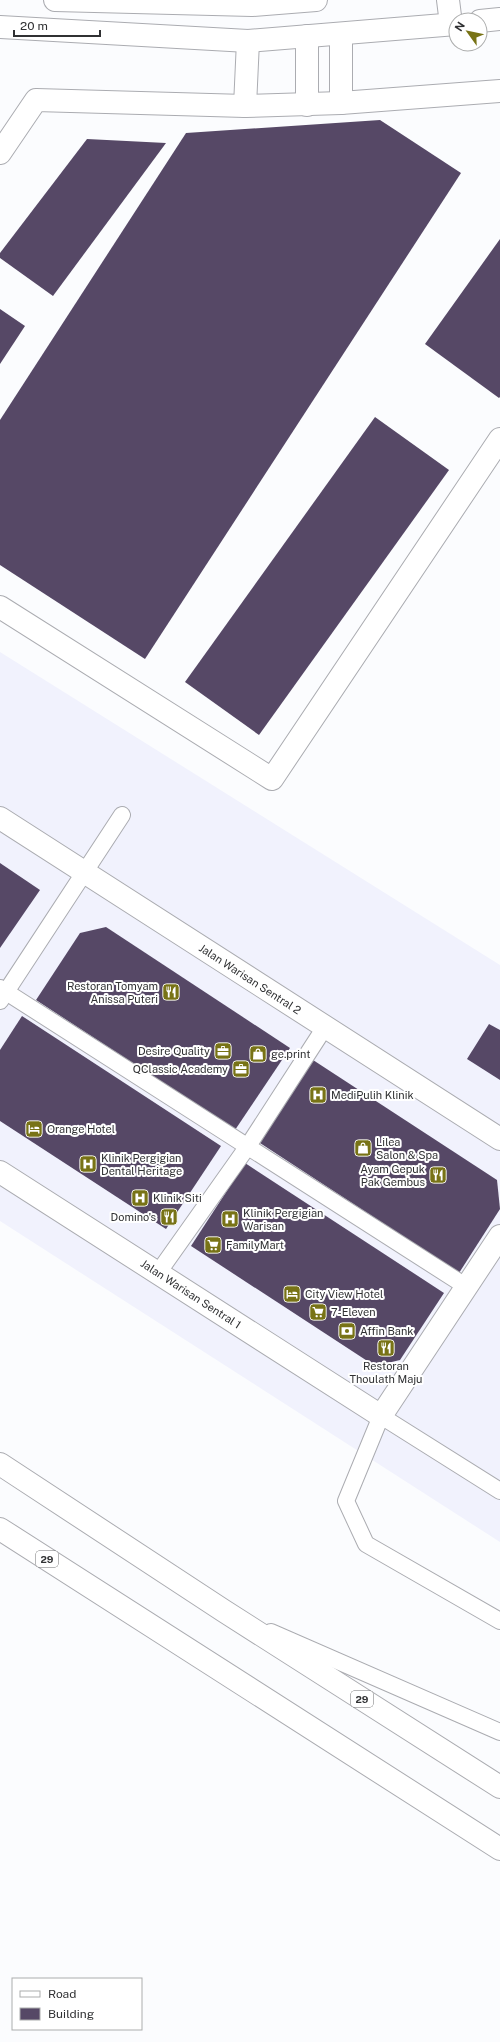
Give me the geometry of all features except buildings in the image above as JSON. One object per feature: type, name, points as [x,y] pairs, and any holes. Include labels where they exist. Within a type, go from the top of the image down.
[{"type":"main road","points":[[55,0],[252,5],[316,0]]},
{"type":"main road","points":[[448,0],[451,12]]},
{"type":"main road","points":[[488,20],[500,19]]},
{"type":"main road","points":[[0,26],[248,41],[448,25]]},
{"type":"main road","points":[[341,34],[341,103]]},
{"type":"main road","points":[[307,36],[307,105]]},
{"type":"main road","points":[[245,106],[248,41]]},
{"type":"main road","points":[[0,153],[36,100],[245,106],[307,105],[500,91]]},
{"type":"main road","points":[[0,607],[272,779],[500,439]]},
{"type":"main road","name":"Jalan Warisan Sentral 2","points":[[0,818],[500,1139]]},
{"type":"main road","name":"Jalan Warisan Sentral 1","points":[[0,1172],[381,1416]]},
{"type":"main road","points":[[381,1416],[500,1236]]},
{"type":"main road","name":"29","points":[[0,1464],[224,1611],[500,1787]]},
{"type":"main road","name":"29","points":[[0,1529],[500,1849]]},
{"type":"lane","points":[[122,816],[85,873],[2,993],[248,1146],[467,1287]]},
{"type":"lane","points":[[158,1273],[248,1146],[325,1027]]},
{"type":"lane","points":[[500,1491],[381,1416],[346,1501],[366,1544],[500,1621]]},
{"type":"lane","points":[[224,1611],[500,1732]]},
{"type":"shaded area","points":[[0,652],[500,965],[500,1542],[0,1221]]},
{"type":"place","name":"Restoran Tomyam Anissa Puteri","points":[[171,992]]},
{"type":"place","name":"Desire Quality","points":[[223,1051]]},
{"type":"place","name":"ge.print","points":[[258,1054]]},
{"type":"place","name":"QClassic Academy","points":[[241,1069]]},
{"type":"place","name":"MediPulih Klinik","points":[[318,1095]]},
{"type":"place","name":"Orange Hotel","points":[[34,1129]]},
{"type":"place","name":"Lilea Salon & Spa","points":[[363,1148]]},
{"type":"place","name":"Klinik Pergigian Dental Heritage","points":[[88,1164]]},
{"type":"place","name":"Ayam Gepuk Pak Gembus","points":[[438,1175]]},
{"type":"place","name":"Klinik Siti","points":[[140,1198]]},
{"type":"place","name":"Domino's","points":[[169,1217]]},
{"type":"place","name":"Klinik Pergigian Warisan","points":[[230,1219]]},
{"type":"place","name":"FamilyMart","points":[[213,1245]]},
{"type":"place","name":"City View Hotel","points":[[292,1294]]},
{"type":"place","name":"7-Eleven","points":[[318,1312]]},
{"type":"place","name":"Affin Bank","points":[[347,1331]]},
{"type":"place","name":"Restoran Thoulath Maju","points":[[386,1348]]}]
